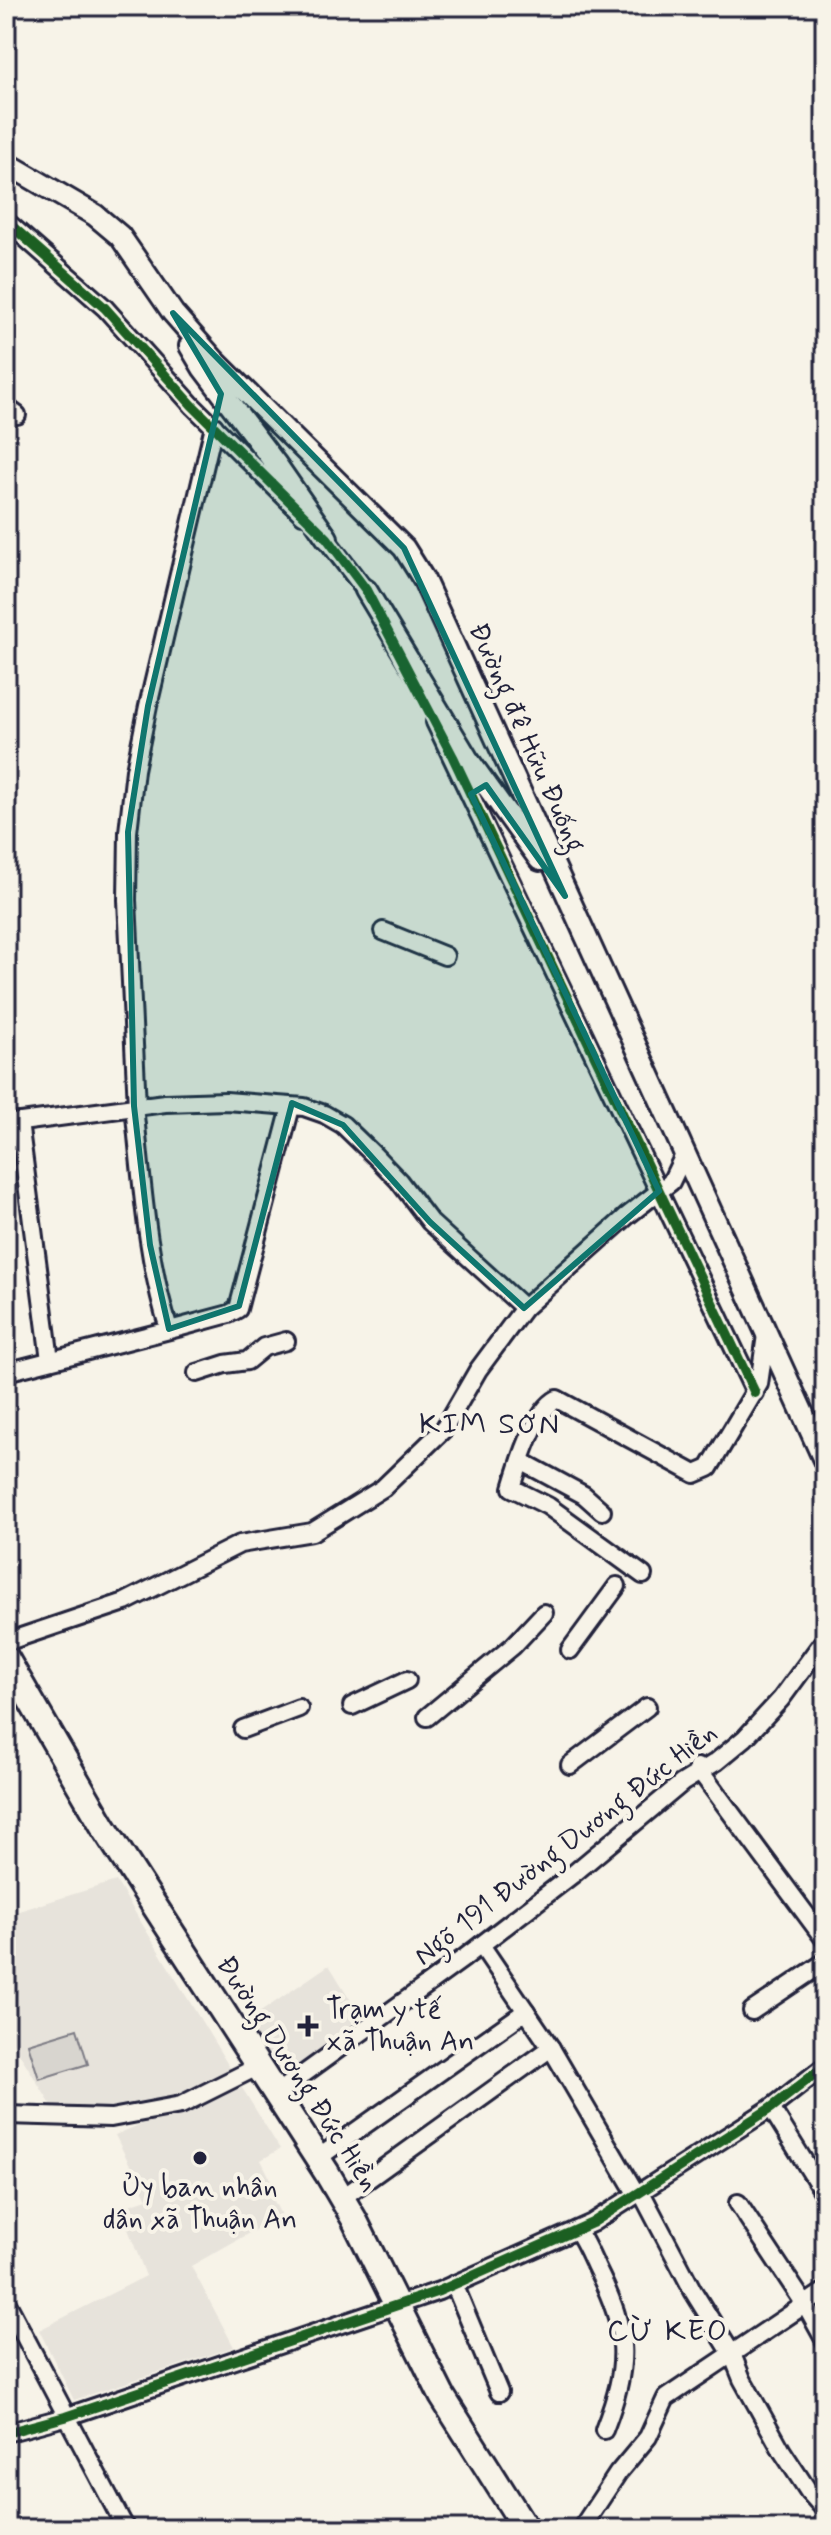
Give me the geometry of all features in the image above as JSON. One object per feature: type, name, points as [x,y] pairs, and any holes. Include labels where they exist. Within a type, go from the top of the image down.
[{"type":"highway","name":"Đường Dương Đức Hiền","points":[[6,1658],[103,1826],[342,2198],[442,2396],[526,2529]]},
{"type":"main road","name":"Đường đê Hữu Đuống","points":[[6,163],[105,223],[136,257],[173,313],[258,406],[404,548],[424,580],[565,896],[825,1462]]},
{"type":"main road","points":[[173,313],[203,368],[327,538]]},
{"type":"main road","points":[[366,590],[467,758],[565,896]]},
{"type":"street","points":[[6,221],[105,308],[214,426],[327,538],[366,590],[453,757],[665,1186],[755,1393]]},
{"type":"street","points":[[169,1329],[150,1245],[136,1106],[127,900],[128,832],[135,770],[148,706],[214,426]]},
{"type":"street","points":[[383,931],[445,956]]},
{"type":"street","points":[[50,1360],[12,1123],[136,1106],[226,1101],[304,1107],[324,1114],[343,1125],[399,1181],[430,1222],[524,1308]]},
{"type":"street","points":[[6,1372],[229,1314],[239,1306],[291,1107]]},
{"type":"street","points":[[6,1642],[125,1602],[240,1544],[312,1532],[383,1488],[444,1429],[478,1370],[524,1308],[665,1186],[684,1155]]},
{"type":"street","points":[[665,1186],[700,1186]]},
{"type":"street","points":[[643,1575],[548,1506],[512,1488],[541,1416],[549,1403],[557,1399],[695,1474],[703,1473],[755,1393],[761,1375],[766,1335]]},
{"type":"street","points":[[197,1373],[247,1361],[264,1347],[286,1341]]},
{"type":"street","points":[[521,1461],[584,1495],[602,1511]]},
{"type":"street","points":[[570,1650],[617,1586]]},
{"type":"street","points":[[427,1717],[513,1646],[544,1613]]},
{"type":"street","name":"Ngõ 191 Đường Dương Đức Hiền","points":[[276,2094],[481,1945],[572,1875],[682,1783],[745,1738],[781,1699],[825,1639]]},
{"type":"street","points":[[352,1706],[407,1680]]},
{"type":"street","points":[[570,1765],[647,1707]]},
{"type":"street","points":[[243,1729],[299,1708]]},
{"type":"street","points":[[699,1770],[825,1940]]},
{"type":"street","points":[[481,1945],[551,2048],[732,2354],[742,2379],[782,2451],[825,2510]]},
{"type":"street","points":[[752,2011],[825,1962]]},
{"type":"street","points":[[318,2158],[526,2011]]},
{"type":"street","points":[[342,2198],[551,2048]]},
{"type":"street","points":[[6,2433],[65,2417],[454,2284],[577,2230],[771,2108],[825,2066]]},
{"type":"street","points":[[6,2115],[125,2116],[181,2105],[257,2067]]},
{"type":"street","points":[[771,2108],[825,2195]]},
{"type":"street","points":[[738,2203],[804,2303],[825,2341]]},
{"type":"street","points":[[577,2230],[612,2300],[622,2341],[620,2388],[604,2430]]},
{"type":"street","points":[[454,2284],[499,2392]]},
{"type":"street","points":[[581,2529],[618,2473],[648,2437],[666,2398],[825,2291]]},
{"type":"street","points":[[6,2301],[126,2529]]},
{"type":"highlighted area","points":[[173,313],[404,548],[565,896],[486,785],[471,794],[659,1191],[524,1308],[430,1222],[343,1125],[292,1103],[239,1306],[169,1329],[150,1245],[134,1106],[128,832],[148,706],[221,394]]},
{"type":"shaded area","points":[[116,1881],[233,2073],[144,2111],[101,2114],[53,2108],[6,2032],[6,1915]]},
{"type":"shaded area","name":"Trạm y tế xã Thuận An","points":[[329,1965],[369,2030],[286,2088],[246,2022]]},
{"type":"shaded area","points":[[77,2029],[88,2064],[39,2079],[28,2044]]},
{"type":"shaded area","points":[[239,2083],[280,2149],[261,2160],[273,2184],[267,2187],[281,2215],[191,2266],[234,2347],[74,2400],[39,2330],[146,2276],[120,2208],[147,2199],[115,2135]]},
{"type":"cycle path","points":[[6,221],[105,308],[192,405],[327,538],[366,590],[453,757],[755,1393]]},
{"type":"cycle path","points":[[6,2433],[65,2417],[439,2291],[592,2223],[771,2108],[825,2066]]},
{"type":"place","name":"Trạm y tế xã Thuận An","points":[[308,2026]]},
{"type":"place","name":"Ủy ban nhân dân xã Thuận An","points":[[200,2158]]},
{"type":"district","name":"KIM SƠN","points":[[490,1424]]},
{"type":"district","name":"CỪ KEO","points":[[668,2331]]}]
